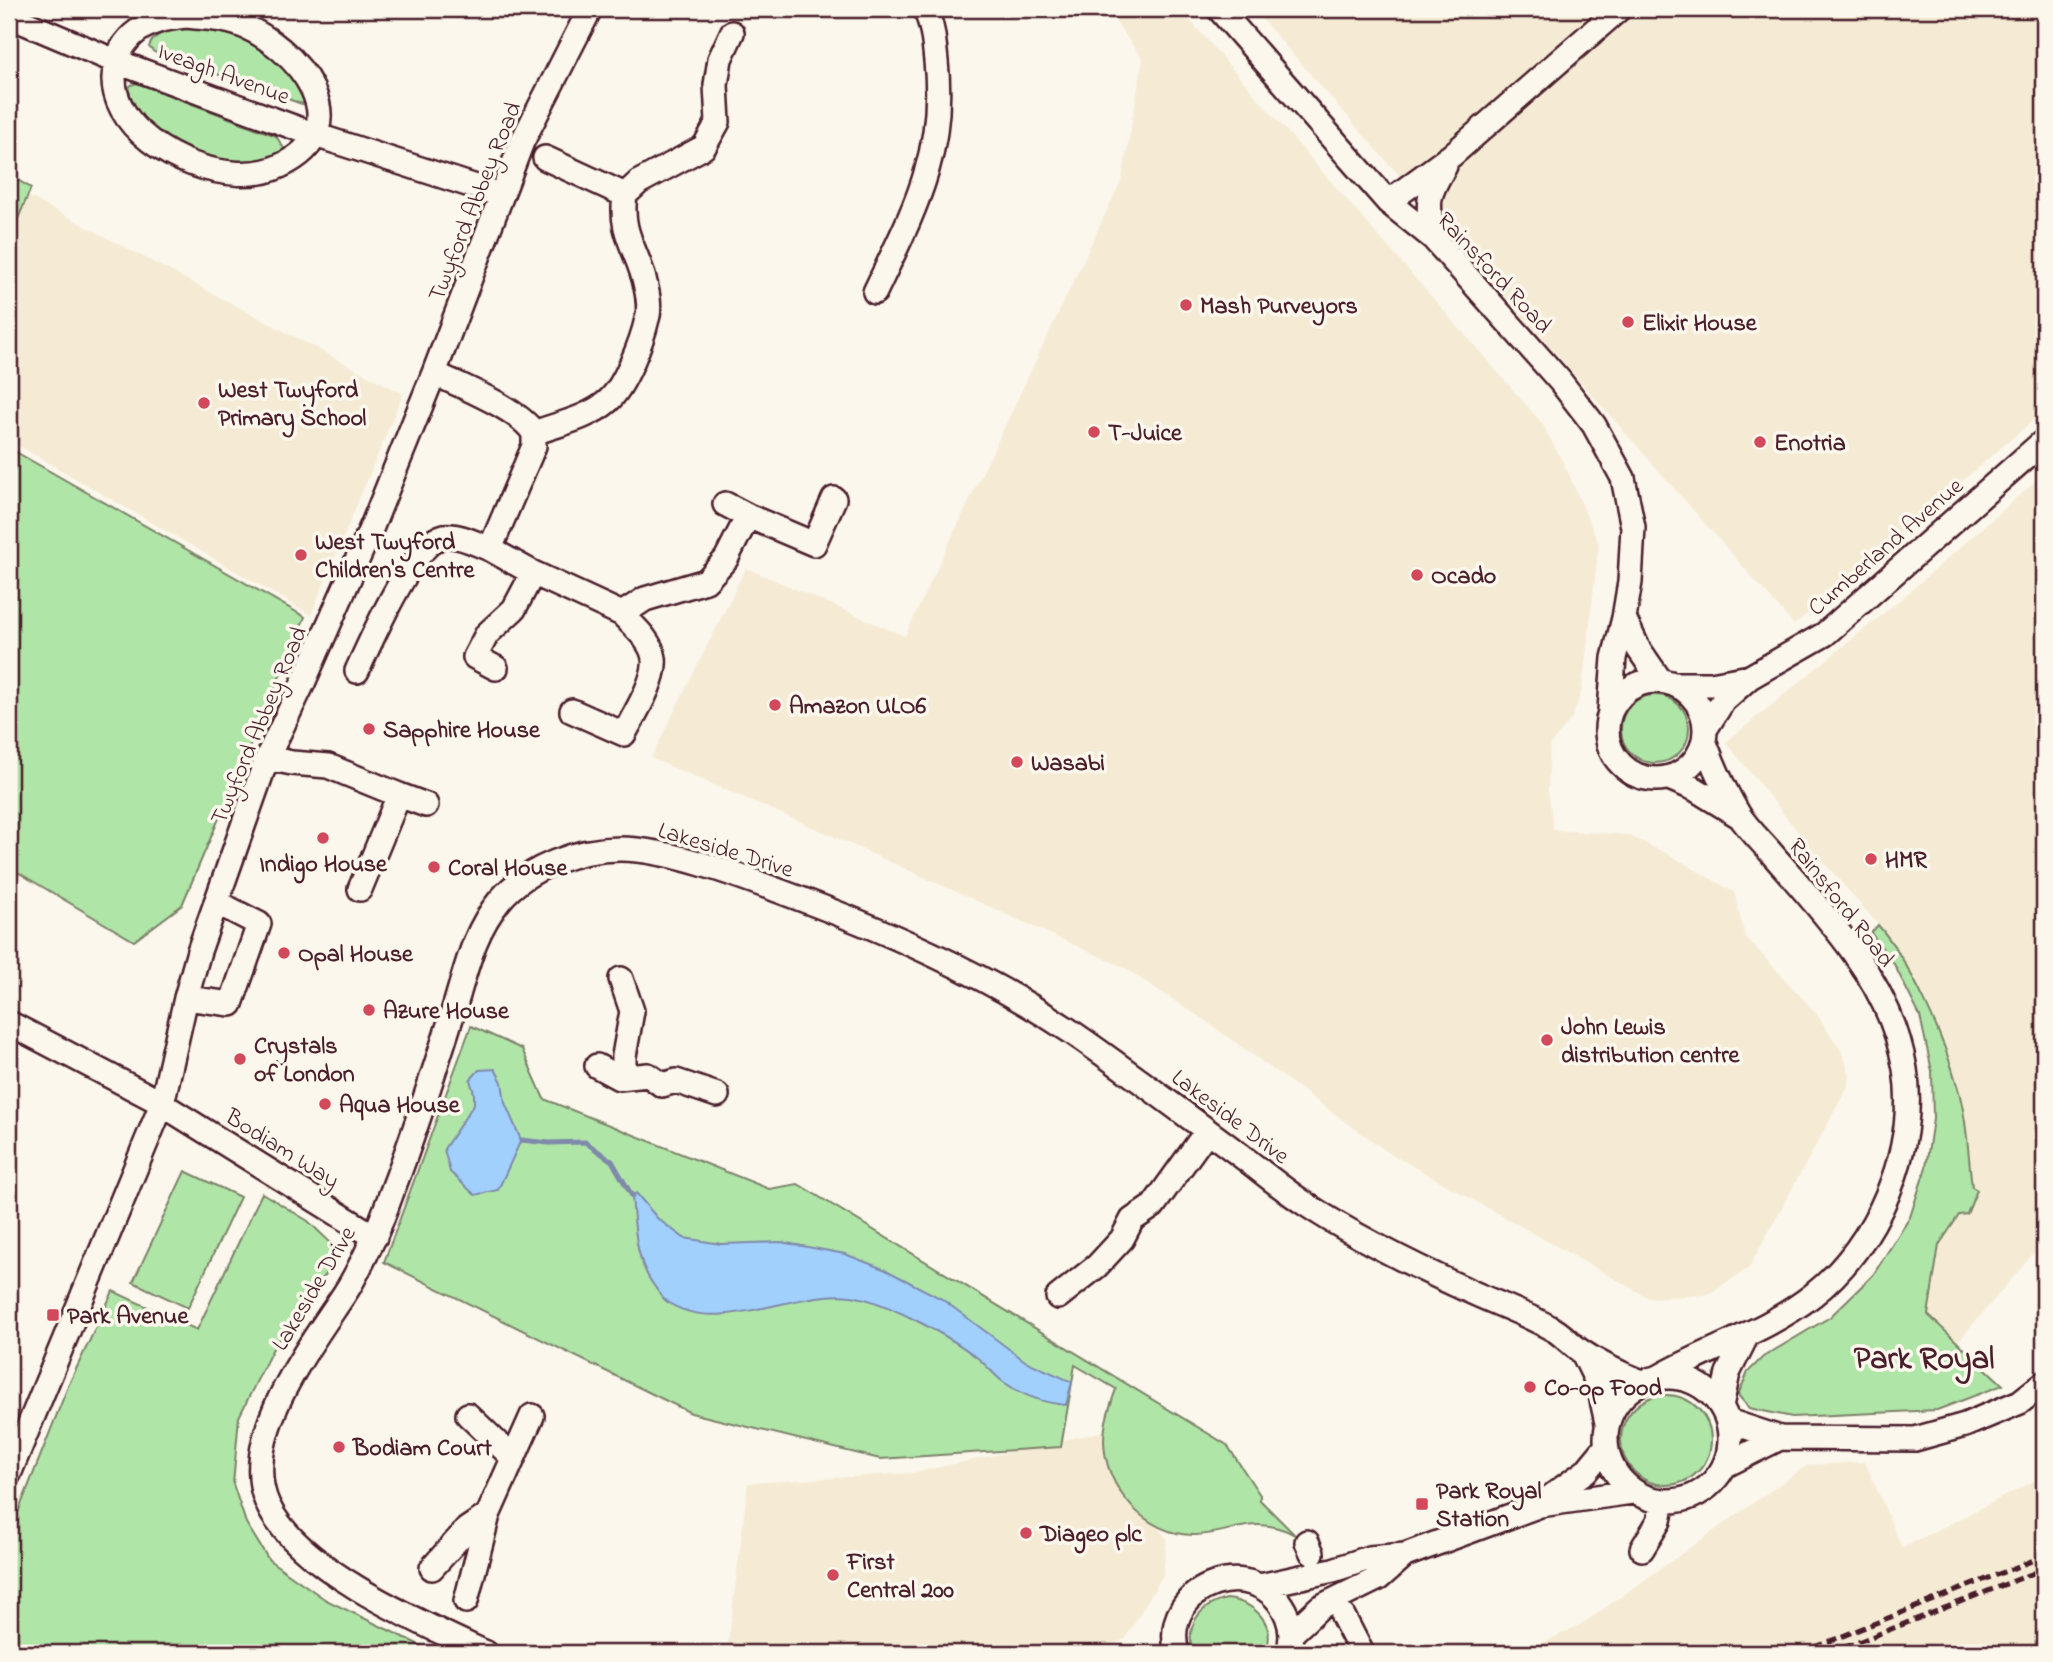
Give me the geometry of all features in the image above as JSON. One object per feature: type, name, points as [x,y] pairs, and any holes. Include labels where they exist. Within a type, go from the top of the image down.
[{"type":"street","name":"Twyford Abbey Road","points":[[9,1474],[162,1104],[186,998],[216,902],[267,758],[373,524],[522,142],[590,9]]},
{"type":"street","points":[[874,292],[917,205],[934,148],[939,88],[933,26],[925,9]]},
{"type":"street","name":"Rainsford Road","points":[[1219,9],[1388,202],[1433,239],[1560,381],[1594,425],[1623,478],[1633,527],[1630,582],[1614,658],[1610,710]]},
{"type":"street","points":[[1388,202],[1452,155],[1619,9]]},
{"type":"street","name":"Iveagh Avenue","points":[[9,16],[115,61],[315,135],[501,195]]},
{"type":"street","name":"Iveagh Avenue","points":[[115,61],[124,45],[147,25],[186,16],[242,17],[286,54],[314,89],[319,106],[315,135]]},
{"type":"street","points":[[534,433],[584,415],[608,401],[620,385],[648,317],[646,287],[625,230],[622,212],[625,195],[639,182],[704,147],[718,122],[716,85],[720,59],[732,33]]},
{"type":"street","points":[[115,61],[113,76],[122,109],[149,139],[183,161],[223,172],[250,174],[272,170],[306,152],[315,135]]},
{"type":"street","points":[[1433,239],[1430,191],[1452,155]]},
{"type":"street","points":[[545,158],[625,195]]},
{"type":"street","points":[[434,373],[516,414],[534,433],[534,446],[490,549]]},
{"type":"street","name":"Cumberland Avenue","points":[[1705,735],[1723,701],[1750,677],[1825,634],[2044,441]]},
{"type":"street","points":[[724,504],[814,544],[834,499]]},
{"type":"street","points":[[622,614],[645,599],[706,581],[726,559],[748,516]]},
{"type":"street","points":[[357,671],[397,588],[426,548],[442,536],[460,538],[490,549],[533,573],[622,614],[643,636],[654,658],[632,738],[572,711]]},
{"type":"street","points":[[496,668],[475,657],[486,634],[514,609],[533,573]]},
{"type":"street","points":[[1624,618],[1639,648],[1669,682],[1690,693],[1699,705],[1705,735],[1698,757],[1687,769],[1669,778],[1651,779],[1633,774],[1617,761],[1610,749],[1606,730],[1610,710],[1622,693],[1639,683],[1669,682]]},
{"type":"street","name":"Cumberland Avenue","points":[[1669,682],[1711,684],[1750,677]]},
{"type":"street","name":"Rainsford Road","points":[[1651,1379],[1694,1357],[1746,1337],[1813,1295],[1847,1262],[1866,1235],[1891,1188],[1907,1109],[1905,1070],[1895,1028],[1880,993],[1854,953],[1739,816],[1705,735]]},
{"type":"street","points":[[267,758],[328,766],[426,806]]},
{"type":"street","name":"Rainsford Road","points":[[1669,778],[1695,789],[1739,816]]},
{"type":"street","points":[[360,889],[399,796]]},
{"type":"street","name":"Lakeside Drive","points":[[486,1653],[405,1615],[317,1561],[285,1532],[265,1502],[261,1471],[265,1434],[282,1393],[306,1349],[348,1288],[375,1237],[414,1132],[465,966],[478,934],[502,897],[536,871],[585,852],[645,850],[743,877],[848,916],[911,945],[1029,1006],[1071,1032],[1304,1203],[1382,1251],[1555,1331],[1583,1353],[1614,1371],[1651,1379]]},
{"type":"street","points":[[186,998],[231,1004],[259,925],[216,902]]},
{"type":"street","points":[[621,979],[632,1011],[624,1056],[624,1077]]},
{"type":"street","name":"Bodiam Way","points":[[9,1023],[162,1104],[375,1237]]},
{"type":"street","points":[[597,1066],[619,1078],[648,1074],[662,1085],[676,1081],[717,1095]]},
{"type":"street","points":[[1058,1297],[1097,1266],[1122,1240],[1132,1220],[1153,1206],[1207,1131]]},
{"type":"street","points":[[1260,1586],[1333,1570],[1368,1558],[1405,1555],[1540,1505],[1632,1492],[1663,1502],[1681,1501],[1697,1495],[1715,1481],[1726,1465],[1731,1442],[1725,1413],[1728,1373],[1746,1337]]},
{"type":"street","name":"Lakeside Drive","points":[[1583,1353],[1599,1386],[1607,1423]]},
{"type":"street","points":[[1632,1492],[1613,1471],[1605,1448],[1607,1423],[1615,1405],[1628,1391],[1651,1379],[1673,1376],[1689,1380],[1705,1388],[1725,1413],[1780,1438],[1916,1439],[1965,1425],[2020,1402],[2044,1383]]},
{"type":"street","points":[[468,1415],[513,1458]]},
{"type":"street","points":[[466,1601],[488,1515],[532,1416]]},
{"type":"street","points":[[1726,1465],[1780,1438]]},
{"type":"street","points":[[1540,1505],[1586,1471],[1605,1448]]},
{"type":"street","points":[[1642,1549],[1659,1521],[1663,1502]]},
{"type":"street","points":[[432,1569],[467,1530],[488,1515]]},
{"type":"street","points":[[1290,1644],[1320,1607],[1379,1578],[1405,1555]]},
{"type":"street","points":[[1170,1649],[1177,1619],[1186,1602],[1198,1592],[1222,1580],[1242,1580],[1260,1586],[1276,1598],[1283,1608],[1290,1644]]},
{"type":"street","points":[[1343,1616],[1362,1653]]},
{"type":"shaded area","points":[[1106,9],[1180,9],[1542,423],[1567,470],[1599,544],[1582,690],[1572,718],[1550,745],[1548,790],[1554,830],[1628,835],[1670,855],[1734,892],[1745,936],[1816,1013],[1842,1052],[1850,1076],[1847,1088],[1749,1268],[1707,1295],[1649,1298],[1389,1153],[1207,1022],[1123,967],[801,822],[651,758],[746,568],[905,636],[1122,179],[1143,59]]},
{"type":"shaded area","points":[[1253,9],[2044,9],[2044,411],[1794,625]]},
{"type":"shaded area","name":"West Twyford Primary School","points":[[28,196],[403,394],[311,615],[9,440],[9,240]]},
{"type":"shaded area","points":[[2044,474],[2044,1241],[1958,1342],[1928,1315],[1939,1245],[1959,1215],[1972,1187],[1958,1086],[1945,1051],[1914,981],[1890,938],[1805,841],[1726,742],[1900,600]]},
{"type":"shaded area","points":[[1105,1431],[1117,1473],[1167,1539],[1163,1575],[1125,1639],[1092,1653],[727,1653],[748,1483],[913,1473]]},
{"type":"shaded area","points":[[1865,1462],[1902,1548],[2044,1476],[2044,1653],[1524,1653],[1585,1622],[1807,1465]]},
{"type":"green space","points":[[200,29],[239,38],[263,49],[293,75],[306,100],[302,104],[154,52],[149,47],[157,36],[163,33]]},
{"type":"green space","points":[[137,83],[276,136],[285,150],[269,160],[250,162],[231,162],[194,154],[161,135],[147,122],[128,89]]},
{"type":"green space","points":[[9,175],[31,188],[9,240]]},
{"type":"green space","points":[[9,448],[305,617],[182,905],[134,941],[9,867]]},
{"type":"green space","points":[[1662,695],[1683,710],[1689,722],[1687,742],[1679,753],[1662,763],[1648,763],[1631,753],[1623,742],[1621,722],[1631,705],[1642,697]]},
{"type":"green space","points":[[1878,925],[1914,979],[1944,1045],[1965,1122],[1972,1187],[1977,1190],[1967,1214],[1959,1215],[1939,1245],[1928,1315],[2003,1385],[1937,1410],[1792,1417],[1749,1408],[1738,1395],[1748,1372],[1763,1357],[1830,1317],[1873,1275],[1910,1217],[1926,1167],[1933,1119],[1932,1071],[1920,1016],[1894,964],[1871,933]]},
{"type":"green space","points":[[471,1026],[522,1049],[544,1099],[769,1189],[798,1184],[1227,1445],[1260,1495],[1260,1500],[1295,1535],[1280,1529],[1255,1525],[1209,1534],[1177,1533],[1145,1518],[1131,1506],[1120,1491],[1106,1458],[1105,1427],[1116,1389],[1075,1365],[1061,1447],[880,1459],[691,1413],[384,1262]]},
{"type":"green space","points":[[185,1171],[240,1197],[188,1308],[133,1282]]},
{"type":"green space","points":[[262,1193],[308,1221],[334,1246],[330,1268],[272,1350],[239,1417],[233,1484],[246,1523],[269,1560],[326,1600],[436,1653],[66,1653],[9,1640],[9,1535],[69,1384],[113,1291],[197,1330]]},
{"type":"green space","points":[[1666,1395],[1683,1398],[1698,1408],[1708,1423],[1711,1440],[1708,1457],[1698,1472],[1683,1482],[1666,1485],[1649,1482],[1634,1472],[1624,1457],[1621,1440],[1624,1423],[1634,1408],[1649,1398]]},
{"type":"green space","points":[[1227,1599],[1246,1605],[1261,1616],[1268,1633],[1265,1653],[1193,1653],[1191,1634],[1196,1618],[1209,1606]]},
{"type":"water","points":[[495,1069],[502,1082],[505,1103],[521,1140],[498,1190],[475,1195],[450,1172],[444,1149],[474,1104],[470,1080],[479,1070]]},
{"type":"water","points":[[636,1193],[658,1219],[684,1238],[721,1244],[781,1242],[845,1254],[886,1270],[942,1299],[1025,1361],[1072,1382],[1066,1405],[1041,1400],[1017,1390],[949,1339],[897,1311],[864,1299],[829,1296],[711,1315],[689,1312],[669,1303],[661,1296],[643,1266],[635,1232],[632,1196]]},
{"type":"waterway","points":[[521,1140],[549,1143],[585,1142],[612,1161],[632,1196]]},
{"type":"railway","points":[[1800,1653],[2044,1556]]},
{"type":"railway","points":[[1830,1653],[2044,1569]]},
{"type":"place","name":"Mash Purveyors","points":[[1186,305]]},
{"type":"place","name":"Elixir House","points":[[1628,322]]},
{"type":"place","name":"West Twyford Primary School","points":[[204,403]]},
{"type":"place","name":"T-Juice","points":[[1094,432]]},
{"type":"place","name":"Enotria","points":[[1760,442]]},
{"type":"place","name":"West Twyford Children's Centre","points":[[301,555]]},
{"type":"place","name":"Ocado","points":[[1417,575]]},
{"type":"place","name":"Amazon ULO6","points":[[775,705]]},
{"type":"place","name":"Sapphire House","points":[[369,729]]},
{"type":"place","name":"Wasabi","points":[[1017,762]]},
{"type":"place","name":"Indigo House","points":[[323,838]]},
{"type":"place","name":"HMR","points":[[1871,859]]},
{"type":"place","name":"Coral House","points":[[434,867]]},
{"type":"place","name":"Opal House","points":[[284,953]]},
{"type":"place","name":"Azure House","points":[[369,1010]]},
{"type":"place","name":"John Lewis distribution centre","points":[[1547,1040]]},
{"type":"place","name":"Crystals of London","points":[[240,1059]]},
{"type":"place","name":"Aqua House","points":[[325,1104]]},
{"type":"place","name":"Park Avenue","points":[[53,1315]]},
{"type":"place","name":"Co-op Food","points":[[1530,1387]]},
{"type":"place","name":"Bodiam Court","points":[[339,1447]]},
{"type":"place","name":"Park Royal Station","points":[[1422,1504]]},
{"type":"place","name":"Diageo plc","points":[[1026,1533]]},
{"type":"place","name":"First Central 200","points":[[833,1575]]},
{"type":"district","name":"Park Royal","points":[[1924,1357]]}]
